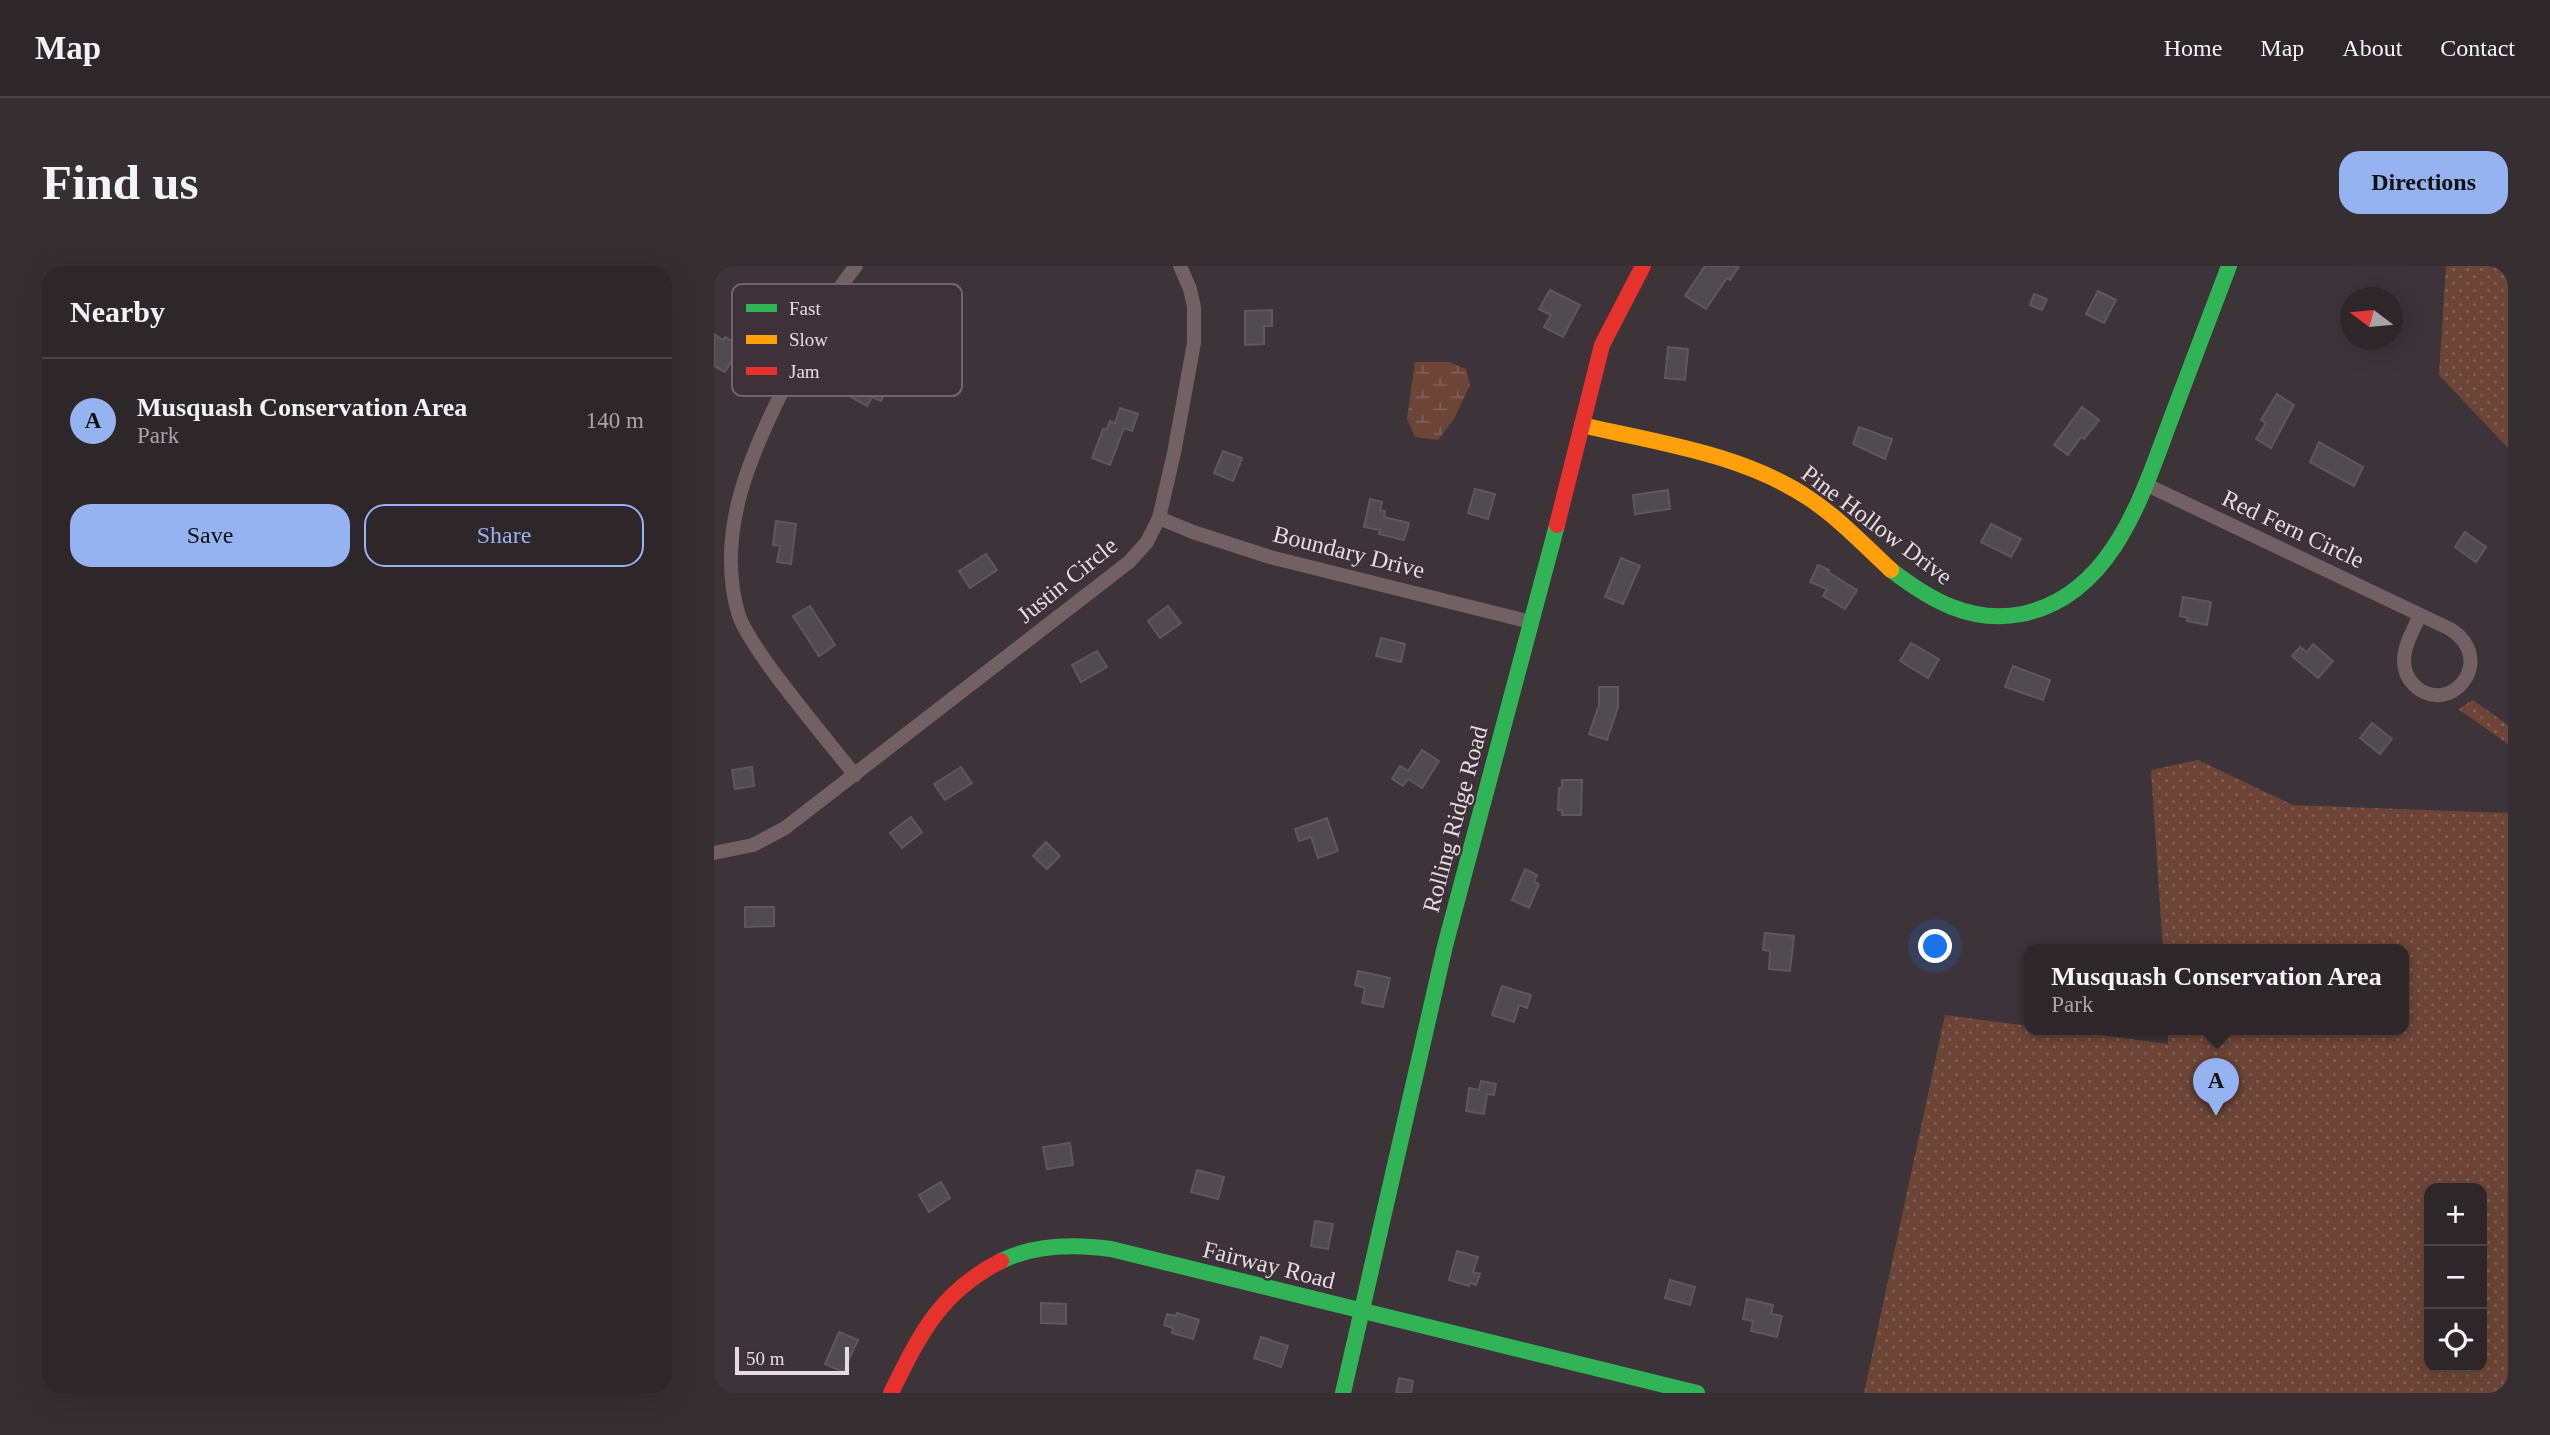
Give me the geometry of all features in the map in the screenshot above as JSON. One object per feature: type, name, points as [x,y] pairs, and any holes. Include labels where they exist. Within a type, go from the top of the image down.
[{"type":"street","points":[[842,284],[856,266]]},
{"type":"street","name":"Justin Circle","points":[[714,853],[753,845],[769,837],[855,775],[1129,562],[1147,542],[1159,518],[1195,343],[1194,307],[1180,266]]},
{"type":"street","name":"Rolling Ridge Road","points":[[1343,1393],[1398,1140],[1456,901],[1602,345],[1643,266]]},
{"type":"street","name":"Pine Hollow Drive","points":[[1582,425],[1701,454],[1786,485],[1816,503],[1911,584],[1950,607],[1977,616],[1996,617],[2032,612],[2050,607],[2081,588],[2115,546],[2145,484],[2229,266]]},
{"type":"street","points":[[780,396],[749,456],[732,515],[727,549],[729,582],[738,616],[752,642],[855,775]]},
{"type":"street","name":"Red Fern Circle","points":[[2145,484],[2420,615],[2460,636],[2471,656],[2471,667],[2459,687],[2449,693],[2428,694],[2411,682],[2405,672],[2405,651],[2420,615]]},
{"type":"street","name":"Boundary Drive","points":[[1159,518],[1193,532],[1270,556],[1531,622]]},
{"type":"street","name":"Fairway Road","points":[[891,1393],[925,1326],[948,1297],[992,1264],[1025,1252],[1059,1245],[1094,1246],[1697,1393]]},
{"type":"green space","points":[[2446,266],[2508,266],[2508,448],[2439,375]]},
{"type":"green space","points":[[1415,362],[1449,362],[1466,369],[1470,385],[1455,417],[1438,440],[1415,437],[1407,419]]},
{"type":"green space","points":[[2473,700],[2508,725],[2508,744],[2458,709]]},
{"type":"green space","points":[[2198,760],[2293,805],[2508,813],[2508,1393],[1864,1393],[1945,1015],[2024,1025],[2024,1035],[2101,1035],[2168,1044],[2168,1035],[2409,1035],[2409,944],[2163,944],[2151,770]]},
{"type":"building","points":[[1705,266],[1739,266],[1730,280],[1727,278],[1706,309],[1685,296]]},
{"type":"building","points":[[1550,290],[1580,305],[1563,337],[1544,327],[1551,315],[1539,309]]},
{"type":"building","points":[[2098,291],[2116,300],[2104,323],[2086,314]]},
{"type":"building","points":[[2034,294],[2047,299],[2042,310],[2030,305]]},
{"type":"building","points":[[1272,310],[1272,326],[1264,326],[1264,344],[1245,345],[1245,311]]},
{"type":"building","points":[[714,334],[723,340],[725,337],[732,341],[732,361],[725,372],[714,366]]},
{"type":"building","points":[[1668,347],[1688,349],[1685,380],[1665,378]]},
{"type":"building","points":[[2277,394],[2294,405],[2271,448],[2256,439],[2266,423],[2261,420]]},
{"type":"building","points":[[884,396],[881,401],[872,397],[867,406],[851,397]]},
{"type":"building","points":[[2082,407],[2099,420],[2084,439],[2081,437],[2068,455],[2054,445]]},
{"type":"building","points":[[1120,408],[1138,414],[1132,431],[1124,428],[1110,465],[1092,458],[1103,429],[1106,430],[1110,421],[1115,423]]},
{"type":"building","points":[[1859,427],[1892,439],[1885,459],[1853,444]]},
{"type":"building","points":[[2319,442],[2363,467],[2354,486],[2310,462]]},
{"type":"building","points":[[1223,451],[1242,458],[1233,481],[1214,473]]},
{"type":"building","points":[[1475,489],[1495,494],[1488,519],[1468,513]]},
{"type":"building","points":[[1668,490],[1670,509],[1635,514],[1633,495]]},
{"type":"building","points":[[1370,499],[1382,502],[1380,510],[1385,511],[1384,517],[1409,523],[1404,540],[1364,527]]},
{"type":"building","points":[[776,521],[796,524],[791,564],[777,562],[780,546],[773,545]]},
{"type":"building","points":[[1991,524],[2021,539],[2011,557],[1981,542]]},
{"type":"building","points":[[2465,532],[2486,547],[2476,562],[2455,547]]},
{"type":"building","points":[[986,554],[997,570],[970,588],[959,571]]},
{"type":"building","points":[[1621,558],[1640,566],[1623,604],[1605,597]]},
{"type":"building","points":[[1818,565],[1857,590],[1845,609],[1823,596],[1827,589],[1810,582]]},
{"type":"building","points":[[2183,597],[2211,602],[2207,625],[2187,621],[2188,618],[2180,616]]},
{"type":"building","points":[[810,606],[835,645],[819,656],[793,616]]},
{"type":"building","points":[[1168,606],[1181,623],[1160,638],[1148,621]]},
{"type":"building","points":[[1381,638],[1405,644],[1401,662],[1376,656]]},
{"type":"building","points":[[1911,643],[1939,659],[1928,678],[1900,661]]},
{"type":"building","points":[[2313,644],[2333,661],[2318,678],[2292,656],[2300,647],[2307,652]]},
{"type":"building","points":[[1097,651],[1107,667],[1081,682],[1072,665]]},
{"type":"building","points":[[2013,666],[2050,680],[2043,700],[2005,687]]},
{"type":"building","points":[[1599,687],[1618,687],[1618,707],[1607,740],[1589,734],[1599,705]]},
{"type":"building","points":[[2372,723],[2392,739],[2380,754],[2360,738]]},
{"type":"building","points":[[1422,750],[1439,761],[1422,788],[1408,779],[1403,786],[1392,779],[1400,766],[1408,771]]},
{"type":"building","points":[[752,767],[754,786],[735,789],[732,770]]},
{"type":"building","points":[[961,767],[972,783],[945,800],[934,784]]},
{"type":"building","points":[[1562,780],[1582,780],[1581,815],[1562,815],[1562,810],[1558,810]]},
{"type":"building","points":[[911,817],[922,832],[902,848],[890,833]]},
{"type":"building","points":[[1327,818],[1338,851],[1318,858],[1311,837],[1299,841],[1295,829]]},
{"type":"building","points":[[1046,842],[1060,856],[1047,869],[1033,856]]},
{"type":"building","points":[[1525,869],[1537,875],[1534,882],[1539,884],[1529,908],[1512,900]]},
{"type":"building","points":[[745,907],[774,907],[774,926],[745,927]]},
{"type":"building","points":[[1765,933],[1794,936],[1790,971],[1769,969],[1770,951],[1763,950]]},
{"type":"building","points":[[1358,971],[1390,978],[1383,1007],[1362,1003],[1365,988],[1355,985]]},
{"type":"building","points":[[1502,986],[1531,995],[1527,1008],[1519,1005],[1514,1022],[1492,1015]]},
{"type":"building","points":[[1481,1081],[1496,1084],[1494,1095],[1487,1094],[1484,1114],[1466,1111],[1469,1088],[1479,1090]]},
{"type":"building","points":[[1070,1143],[1073,1165],[1047,1169],[1043,1147]]},
{"type":"building","points":[[1197,1170],[1224,1177],[1218,1199],[1191,1192]]},
{"type":"building","points":[[941,1182],[950,1198],[929,1212],[919,1195]]},
{"type":"building","points":[[1315,1221],[1333,1224],[1328,1249],[1311,1246]]},
{"type":"building","points":[[1457,1251],[1478,1257],[1473,1272],[1480,1274],[1476,1285],[1470,1283],[1469,1286],[1449,1280]]},
{"type":"building","points":[[1670,1280],[1695,1287],[1690,1305],[1665,1298]]},
{"type":"building","points":[[1747,1299],[1773,1305],[1771,1314],[1782,1316],[1777,1337],[1751,1331],[1753,1321],[1743,1319]]},
{"type":"building","points":[[1041,1303],[1066,1304],[1066,1324],[1041,1323]]},
{"type":"building","points":[[1177,1313],[1199,1320],[1193,1339],[1172,1333],[1173,1328],[1164,1325],[1167,1314],[1176,1316]]},
{"type":"building","points":[[839,1332],[858,1340],[843,1372],[825,1364]]},
{"type":"building","points":[[1261,1337],[1288,1346],[1281,1367],[1254,1358]]},
{"type":"building","points":[[1399,1378],[1413,1381],[1411,1393],[1396,1393]]},
{"type":"traffic: fast","points":[[1891,570],[1936,600],[1986,616],[2022,614],[2054,603],[2080,586],[2102,563],[2121,536],[2136,507],[2229,266]]},
{"type":"traffic: fast","points":[[1343,1393],[1445,946],[1557,525]]},
{"type":"traffic: fast","points":[[1001,1261],[1041,1248],[1083,1246],[1111,1249],[1697,1393]]},
{"type":"traffic: slow","points":[[1582,425],[1670,444],[1757,471],[1810,499],[1832,515],[1891,570]]},
{"type":"traffic: jam","points":[[1557,525],[1602,345],[1643,266]]},
{"type":"traffic: jam","points":[[891,1393],[922,1333],[934,1316],[962,1286],[1001,1261]]},
{"type":"place","name":"Musquash Conservation Area","points":[[2216,1116]]}]
